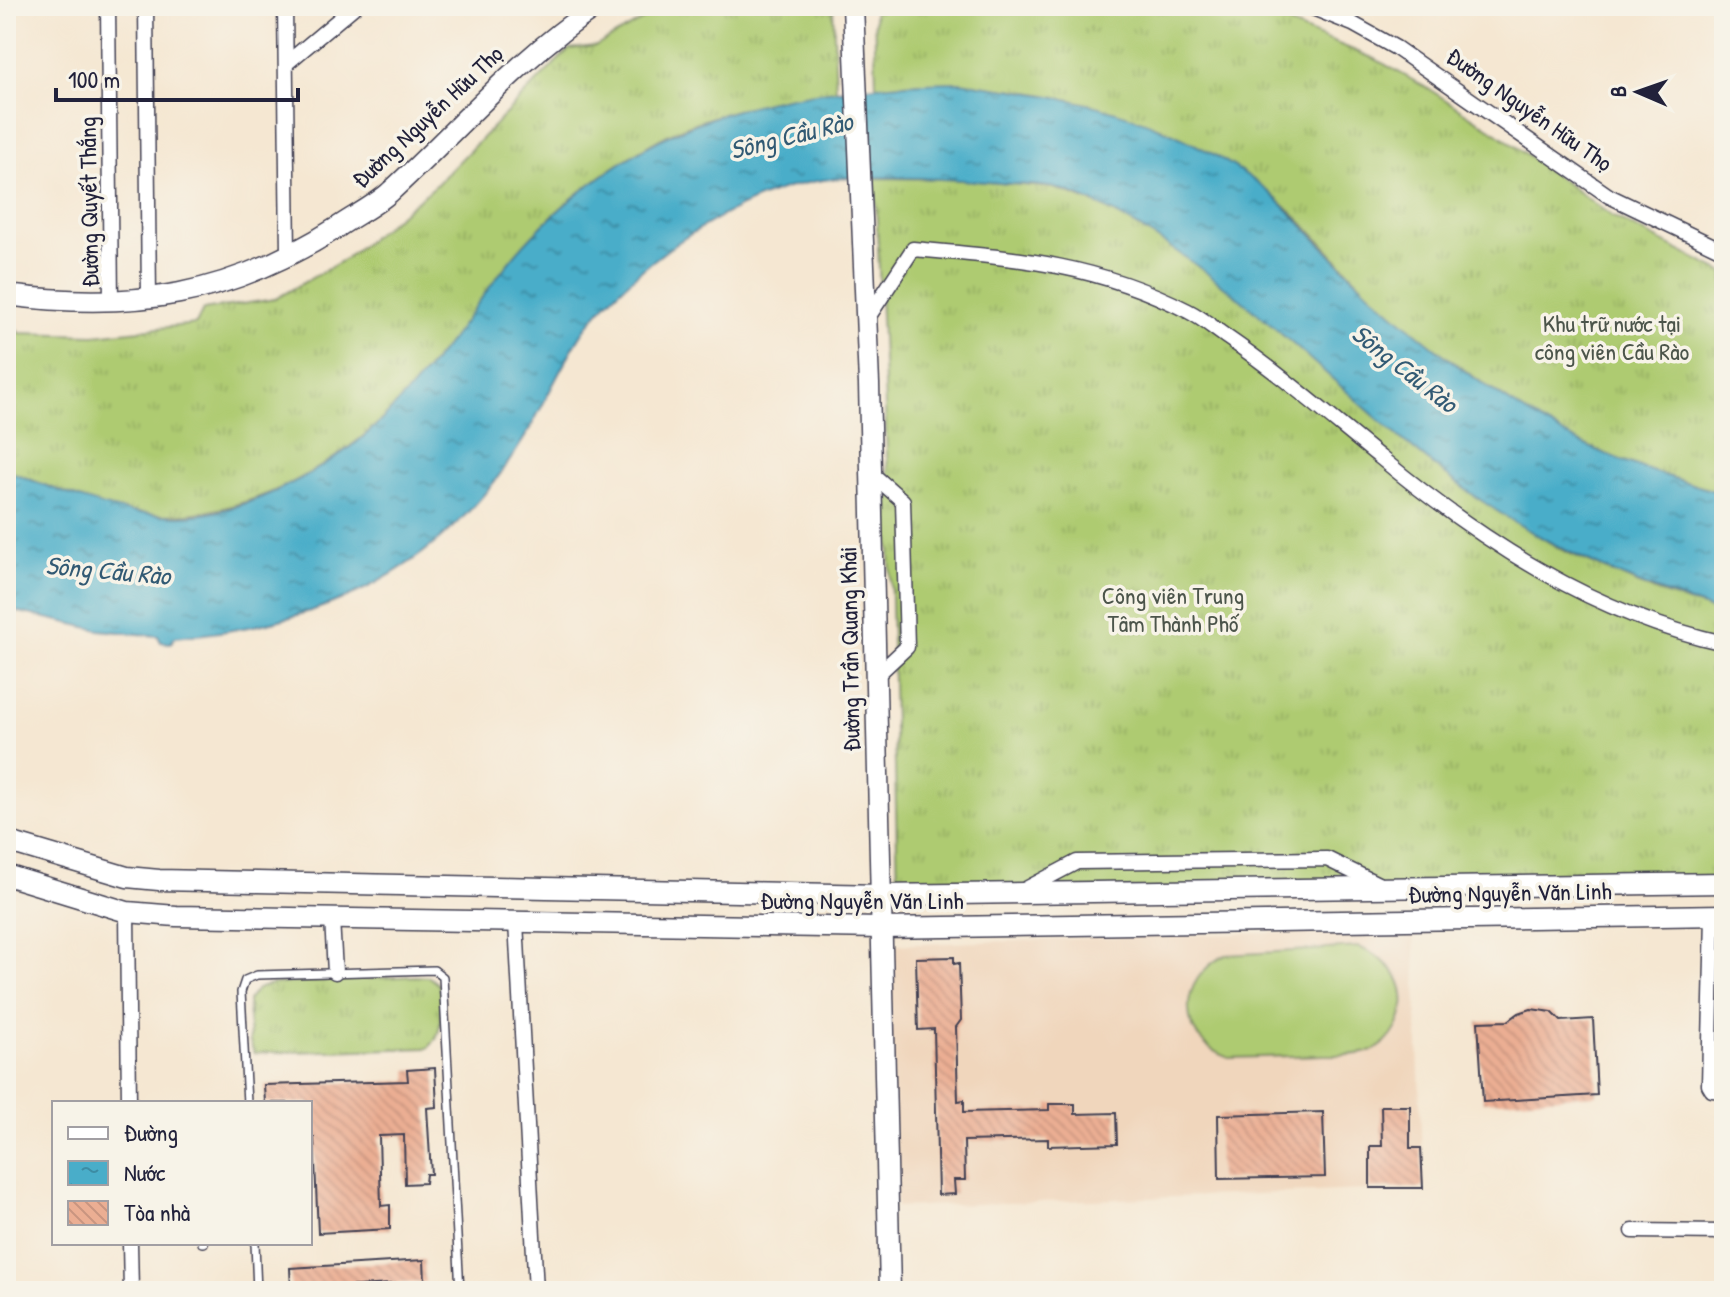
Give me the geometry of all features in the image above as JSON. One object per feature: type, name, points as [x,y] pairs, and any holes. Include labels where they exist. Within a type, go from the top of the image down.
[{"type":"street","name":"Đường Quyết Thắng","points":[[108,6],[111,302]]},
{"type":"street","points":[[146,6],[149,299]]},
{"type":"street","points":[[285,6],[288,254]]},
{"type":"street","points":[[287,63],[355,6]]},
{"type":"street","name":"Đường Nguyễn Hữu Thọ","points":[[6,295],[111,302],[174,296],[239,277],[306,247],[386,196],[574,13],[597,6]]},
{"type":"street","name":"Đường Trần Quang Khải","points":[[853,6],[867,319],[890,1291]]},
{"type":"street","name":"Đường Nguyễn Hữu Thọ","points":[[1308,6],[1353,24],[1396,48],[1609,196],[1724,251]]},
{"type":"street","points":[[867,319],[913,249],[991,255],[1061,265],[1114,278],[1190,312],[1262,361],[1383,460],[1524,561],[1582,595],[1647,620],[1724,643]]},
{"type":"street","points":[[871,473],[903,501],[907,647],[876,676]]},
{"type":"street","name":"Đường Nguyễn Văn Linh","points":[[6,841],[127,877],[159,880],[881,895],[1724,883]]},
{"type":"street","points":[[1017,893],[1077,862],[1327,859],[1384,887]]},
{"type":"street","name":"Đường Nguyễn Văn Linh","points":[[6,875],[127,912],[176,916],[881,928],[1719,915]]},
{"type":"street","points":[[127,912],[129,1101]]},
{"type":"street","points":[[1719,915],[1709,1085],[1712,1090],[1724,1091]]},
{"type":"street","points":[[332,919],[335,972]]},
{"type":"street","points":[[516,922],[536,1291]]},
{"type":"street","points":[[1633,1231],[1724,1232]]},
{"type":"street","points":[[130,1245],[131,1291]]},
{"type":"lane","points":[[247,1101],[241,992],[245,980],[257,975],[434,970],[443,977],[460,1291]]},
{"type":"lane","points":[[255,1245],[257,1291]]},
{"type":"shaded area","points":[[1414,928],[1423,1188],[897,1207],[889,945]]},
{"type":"green space","points":[[668,6],[833,6],[836,92],[765,103],[712,117],[656,141],[613,168],[573,198],[529,240],[433,363],[386,415],[337,456],[284,486],[228,507],[168,515],[138,513],[88,501],[6,470],[6,315],[19,333],[94,335],[196,324],[203,310],[275,299],[345,259],[434,187],[569,49],[596,46]]},
{"type":"green space","name":"Khu trữ nước tại công viên Cầu Rào","points":[[874,6],[1245,6],[1375,59],[1432,91],[1497,133],[1613,217],[1724,273],[1724,494],[1598,451],[1510,402],[1398,319],[1294,214],[1265,190],[1236,169],[1177,136],[1115,112],[1049,96],[945,83],[876,87]]},
{"type":"green space","name":"Công viên Trung Tâm Thành Phố","points":[[875,178],[956,179],[1054,188],[1118,212],[1215,276],[1404,440],[1479,499],[1562,550],[1657,592],[1724,614],[1724,887],[898,890],[888,475]]},
{"type":"green space","points":[[1359,947],[1388,965],[1398,979],[1403,995],[1396,1028],[1386,1042],[1372,1051],[1347,1055],[1229,1058],[1199,1038],[1189,1008],[1191,993],[1198,978],[1210,965],[1226,955]]},
{"type":"green space","points":[[429,977],[439,985],[440,1027],[428,1048],[254,1053],[250,1042],[248,1001],[257,989],[272,984]]},
{"type":"water","name":"Sông Cầu Rào","points":[[960,82],[1093,105],[1145,122],[1209,152],[1270,193],[1378,300],[1500,396],[1598,451],[1724,494],[1724,614],[1597,566],[1537,535],[1479,499],[1399,437],[1208,274],[1102,206],[1047,187],[872,177],[822,180],[758,199],[699,229],[653,261],[625,285],[588,325],[525,437],[493,484],[457,523],[418,556],[376,583],[331,604],[282,620],[175,637],[171,643],[161,642],[158,636],[99,630],[6,609],[6,470],[89,501],[138,513],[204,514],[253,501],[323,466],[375,427],[423,375],[530,238],[577,194],[643,149],[717,116],[797,96],[879,86]]},
{"type":"building","points":[[954,957],[954,964],[959,963],[961,1020],[956,1027],[958,1101],[964,1100],[964,1112],[1049,1110],[1049,1104],[1075,1104],[1075,1114],[1116,1113],[1117,1144],[1048,1146],[1048,1139],[964,1141],[965,1180],[954,1180],[955,1194],[938,1195],[934,1029],[918,1030],[916,958]]},
{"type":"building","points":[[1531,1009],[1552,1012],[1561,1021],[1593,1019],[1597,1095],[1483,1102],[1478,1022],[1508,1021]]},
{"type":"building","points":[[435,1068],[437,1107],[427,1108],[431,1174],[426,1174],[425,1183],[405,1184],[404,1135],[379,1136],[381,1206],[390,1205],[390,1229],[318,1233],[312,1101],[265,1101],[264,1085],[408,1081],[407,1070]]},
{"type":"building","points":[[1381,1106],[1410,1106],[1410,1148],[1421,1148],[1423,1188],[1370,1188],[1370,1146],[1382,1146]]},
{"type":"building","points":[[1323,1112],[1325,1177],[1219,1179],[1218,1115]]},
{"type":"building","points":[[424,1260],[425,1282],[291,1290],[290,1268]]}]
